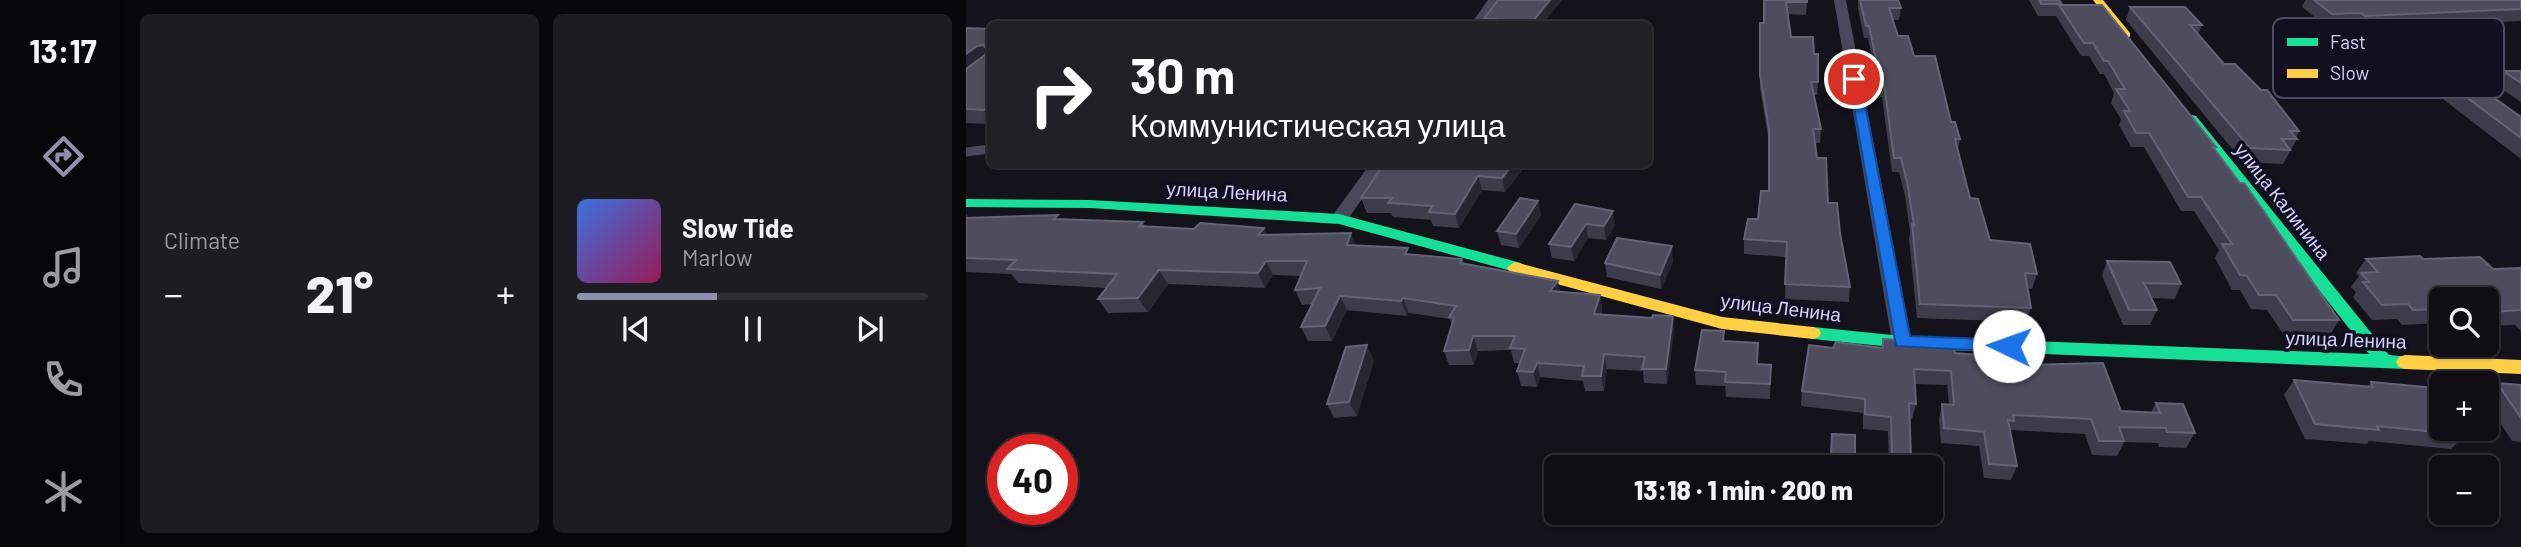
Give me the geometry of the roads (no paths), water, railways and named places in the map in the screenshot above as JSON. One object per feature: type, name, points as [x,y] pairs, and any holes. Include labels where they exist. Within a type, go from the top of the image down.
[{"type":"street","points":[[1479,21],[1494,0]]},
{"type":"street","points":[[1840,0],[1902,342]]},
{"type":"street","points":[[2098,0],[2133,44]]},
{"type":"street","name":"улица Калинина","points":[[2185,110],[2384,361]]},
{"type":"street","points":[[1339,219],[1376,168]]},
{"type":"street","name":"улица Ленина","points":[[966,203],[1090,204],[1339,219],[1722,323],[1902,342],[2521,367]]},
{"type":"lane","points":[[966,152],[987,149]]}]
